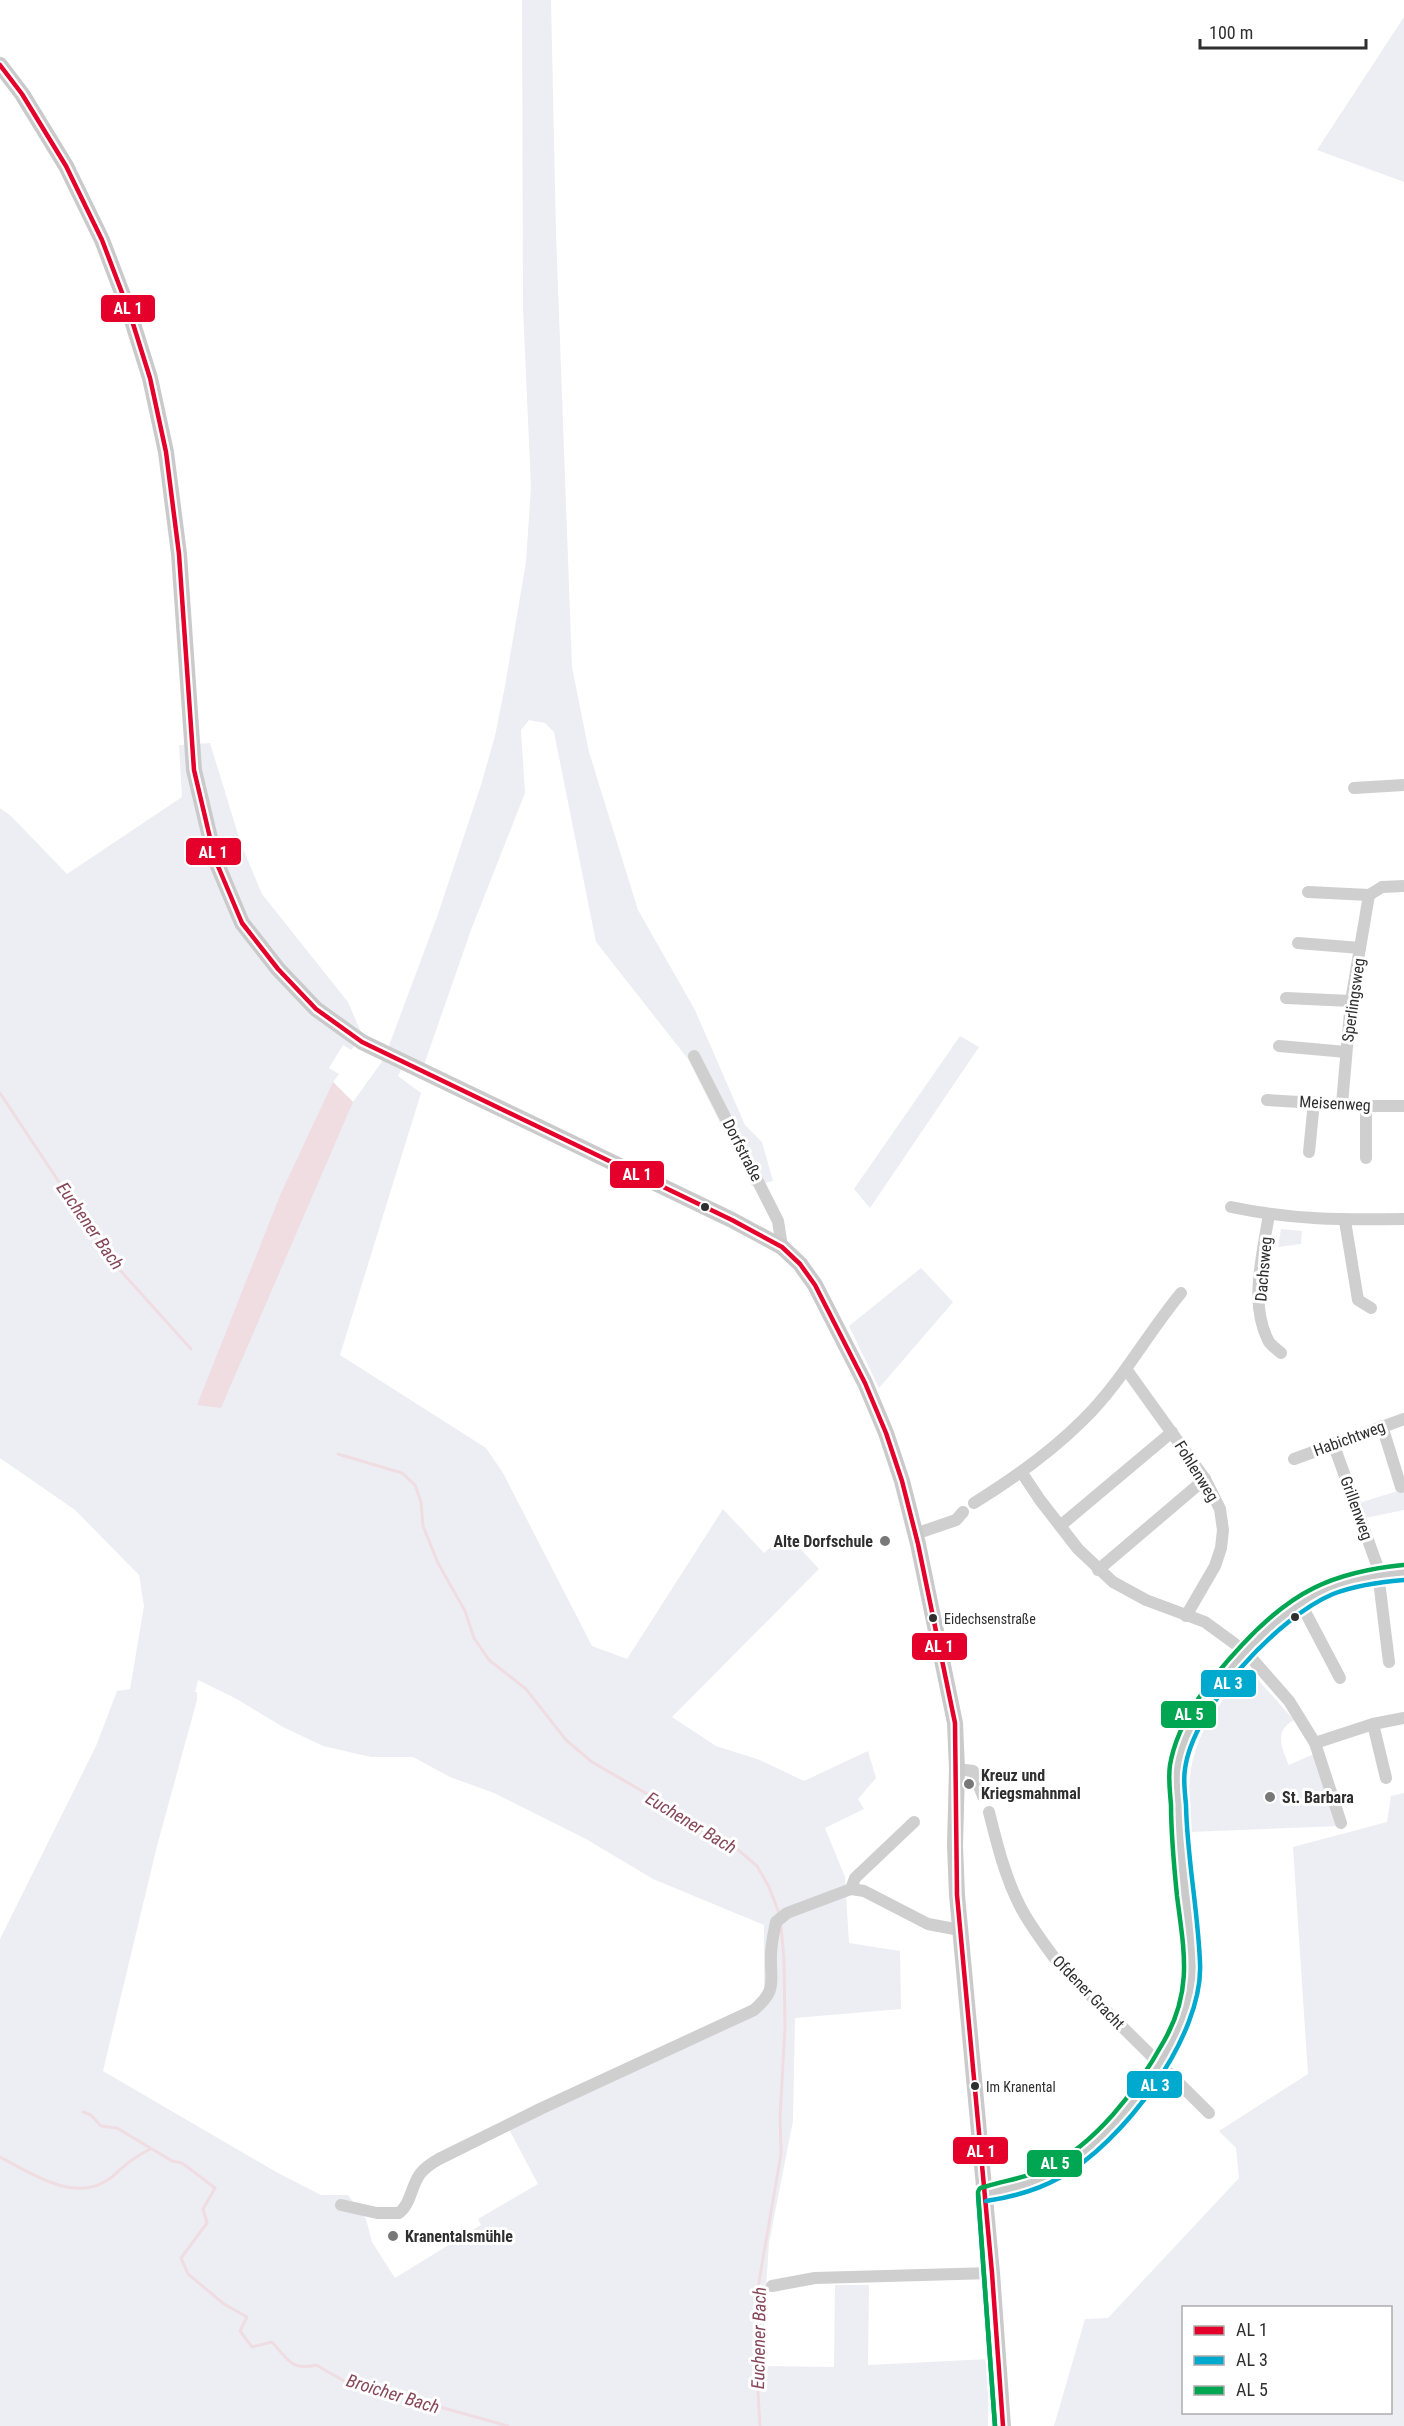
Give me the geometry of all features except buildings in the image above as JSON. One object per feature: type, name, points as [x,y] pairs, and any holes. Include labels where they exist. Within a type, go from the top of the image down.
[{"type":"main road","points":[[0,65],[22,94],[66,166],[102,240],[129,311],[150,378],[166,452],[179,554],[194,770],[215,859],[242,923],[278,969],[316,1009],[362,1042],[732,1220],[782,1247],[792,1255],[815,1285],[865,1383],[886,1433],[902,1481],[955,1723],[957,1769],[955,1846],[960,1930],[992,2273],[1003,2426]]},
{"type":"main road","points":[[985,2194],[1014,2190],[1050,2175],[1076,2160],[1098,2142],[1118,2120],[1159,2064],[1186,2015],[1193,1964],[1177,1823],[1178,1765],[1188,1733],[1231,1668],[1271,1626],[1321,1592],[1344,1582],[1377,1574],[1404,1572]]},
{"type":"street","points":[[1354,788],[1404,785]]},
{"type":"street","points":[[1308,892],[1369,896],[1382,886],[1404,886]]},
{"type":"street","name":"Sperlingsweg","points":[[1342,1104],[1351,1001],[1369,896]]},
{"type":"street","points":[[1298,944],[1360,948]]},
{"type":"street","points":[[1286,998],[1351,1001]]},
{"type":"street","points":[[1279,1046],[1346,1052]]},
{"type":"street","name":"Dorfstraße","points":[[694,1056],[778,1221],[782,1247]]},
{"type":"street","name":"Meisenweg","points":[[1267,1100],[1404,1106]]},
{"type":"street","points":[[1309,1152],[1314,1102]]},
{"type":"street","points":[[1366,1106],[1366,1158]]},
{"type":"street","name":"Dachsweg","points":[[1231,1207],[1306,1219],[1345,1221],[1404,1219]]},
{"type":"street","name":"Dachsweg","points":[[1269,1214],[1259,1312],[1268,1342],[1281,1353]]},
{"type":"street","points":[[1345,1221],[1358,1299],[1371,1308]]},
{"type":"street","points":[[974,1503],[1022,1473],[1084,1419],[1126,1369],[1181,1293]]},
{"type":"street","name":"Fohlenweg","points":[[1126,1369],[1205,1479],[1220,1509],[1221,1548],[1215,1566],[1186,1616]]},
{"type":"street","name":"Habichtweg","points":[[1294,1458],[1404,1419]]},
{"type":"street","points":[[1382,1426],[1401,1487]]},
{"type":"street","points":[[1060,1526],[1172,1432]]},
{"type":"street","name":"Grillenweg","points":[[1333,1443],[1377,1565],[1389,1662]]},
{"type":"street","points":[[1022,1473],[1060,1526],[1098,1570],[1113,1582],[1146,1600],[1205,1622],[1246,1652],[1289,1701],[1315,1743],[1341,1823]]},
{"type":"street","points":[[1098,1570],[1205,1479]]},
{"type":"street","points":[[915,1534],[956,1520],[963,1512]]},
{"type":"street","points":[[1301,1604],[1340,1678]]},
{"type":"street","points":[[1315,1743],[1372,1724],[1404,1718]]},
{"type":"street","points":[[1372,1724],[1386,1778]]},
{"type":"street","points":[[957,1769],[974,1771],[983,1796]]},
{"type":"street","name":"Ofdener Gracht","points":[[989,1812],[1000,1854],[1019,1905],[1045,1946],[1059,1964],[1209,2113]]},
{"type":"street","points":[[851,1889],[855,1878],[914,1822]]},
{"type":"street","points":[[340,2205],[377,2213],[399,2213],[425,2167],[540,2109],[754,2010],[766,2000],[772,1989],[771,1956],[776,1922],[787,1913],[851,1889],[864,1891],[928,1924],[960,1930]]},
{"type":"street","points":[[772,2286],[815,2278],[992,2273]]},
{"type":"shaded area","points":[[522,0],[551,0],[556,233],[572,667],[589,752],[638,910],[695,1010],[745,1125],[762,1142],[773,1181],[752,1186],[688,1059],[596,942],[554,732],[545,723],[529,720],[521,730],[525,793],[471,930],[424,1065],[387,1051],[437,917],[495,736],[526,562],[531,487],[523,308]]},
{"type":"shaded area","points":[[1404,17],[1404,182],[1317,150]]},
{"type":"shaded area","points":[[210,743],[241,844],[262,894],[348,1002],[363,1037],[351,1050],[343,1045],[329,1068],[339,1074],[333,1082],[353,1102],[383,1060],[401,1070],[398,1076],[421,1093],[340,1355],[486,1448],[503,1473],[592,1646],[627,1659],[723,1509],[764,1553],[786,1533],[819,1569],[672,1717],[716,1746],[760,1760],[804,1781],[868,1751],[876,1778],[858,1799],[864,1809],[825,1828],[845,1877],[849,1943],[900,1951],[901,2009],[795,2018],[793,2121],[769,2243],[761,2366],[834,2367],[835,2285],[869,2285],[868,2365],[989,2359],[988,2426],[0,2426],[0,1939],[96,1746],[117,1691],[130,1689],[144,1606],[139,1575],[75,1510],[0,1458],[0,808],[11,816],[67,874],[182,797],[179,745]],"holes":[[[198,1680],[235,1698],[283,1727],[323,1746],[371,1757],[413,1757],[450,1777],[494,1793],[586,1839],[653,1879],[764,1925],[764,1992],[750,2006],[504,2120],[538,2184],[478,2219],[481,2225],[395,2278],[372,2242],[366,2219],[348,2195],[321,2195],[278,2173],[103,2071],[157,1846],[197,1700],[197,1692],[195,1692]]]},
{"type":"shaded area","points":[[960,1036],[979,1047],[870,1208],[854,1189]]},
{"type":"shaded area","points":[[333,1082],[353,1102],[221,1408],[197,1405],[281,1193]]},
{"type":"shaded area","points":[[1281,1229],[1302,1231],[1301,1244],[1278,1247]]},
{"type":"shaded area","points":[[921,1268],[953,1302],[879,1388],[849,1326]]},
{"type":"shaded area","points":[[1404,1489],[1404,1510],[1365,1518],[1359,1503]]},
{"type":"shaded area","points":[[1248,1671],[1294,1720],[1284,1729],[1281,1740],[1289,1765],[1316,1753],[1339,1826],[1191,1832],[1190,1778],[1197,1747],[1203,1732],[1234,1684]]},
{"type":"shaded area","points":[[1404,1793],[1404,2426],[1054,2426],[1085,2319],[1108,2318],[1239,2178],[1236,2148],[1219,2131],[1308,2074],[1293,1847],[1387,1822],[1391,1796]]},
{"type":"waterway","name":"Euchener Bach","points":[[0,1093],[110,1259],[191,1349]]},
{"type":"waterway","name":"Euchener Bach","points":[[338,1454],[402,1473],[415,1485],[421,1502],[423,1526],[438,1563],[465,1611],[474,1638],[489,1660],[526,1689],[566,1740],[592,1762],[649,1795],[680,1819],[736,1848],[757,1866],[769,1887],[779,1913]]},
{"type":"waterway","name":"Euchener Bach","points":[[760,2426],[755,2343],[757,2293],[781,2154],[780,2117],[785,2028],[781,1926]]},
{"type":"waterway","name":"Broicher Bach","points":[[83,2112],[91,2115],[101,2126],[117,2128],[172,2161],[182,2163],[215,2188],[203,2209],[207,2223],[181,2258],[188,2274],[224,2304],[247,2317],[240,2331],[252,2347],[272,2342],[287,2359],[296,2365],[316,2365],[355,2387],[375,2389],[508,2426]]},
{"type":"waterway","name":"Broicher Bach","points":[[0,2157],[39,2178],[68,2187],[82,2188],[96,2186],[109,2179],[129,2162],[150,2149]]},
{"type":"transit line","points":[[0,65],[22,94],[66,166],[102,240],[129,311],[150,378],[166,452],[179,554],[194,770],[215,859],[242,923],[278,969],[316,1009],[362,1042],[732,1220],[782,1247],[800,1264],[815,1285],[865,1383],[886,1433],[902,1481],[918,1544],[955,1723],[957,1895],[992,2273],[1003,2426]]},
{"type":"transit line","points":[[995,2426],[978,2192],[981,2188],[1045,2169],[1081,2145],[1114,2114],[1128,2096],[1153,2060],[1173,2022],[1183,1987],[1184,1953],[1173,1851],[1169,1775],[1180,1731],[1197,1700],[1219,1671],[1242,1645],[1278,1611],[1296,1598],[1334,1579],[1378,1568],[1403,1565]]},
{"type":"transit line","points":[[986,2201],[1042,2187],[1083,2162],[1108,2140],[1155,2085],[1189,2023],[1198,1992],[1200,1963],[1188,1845],[1184,1773],[1191,1745],[1221,1693],[1264,1643],[1311,1606],[1350,1588],[1404,1580]]},
{"type":"transit line","points":[[978,2195],[995,2426]]},
{"type":"place","name":"Alte Dorfschule","points":[[885,1541]]},
{"type":"place","name":"Eidechsenstraße","points":[[933,1618]]},
{"type":"place","name":"Kreuz und Kriegsmahnmal","points":[[969,1784]]},
{"type":"place","name":"St. Barbara","points":[[1270,1797]]},
{"type":"place","name":"Im Kranental","points":[[975,2086]]},
{"type":"place","name":"Kranentalsmühle","points":[[393,2236]]}]
